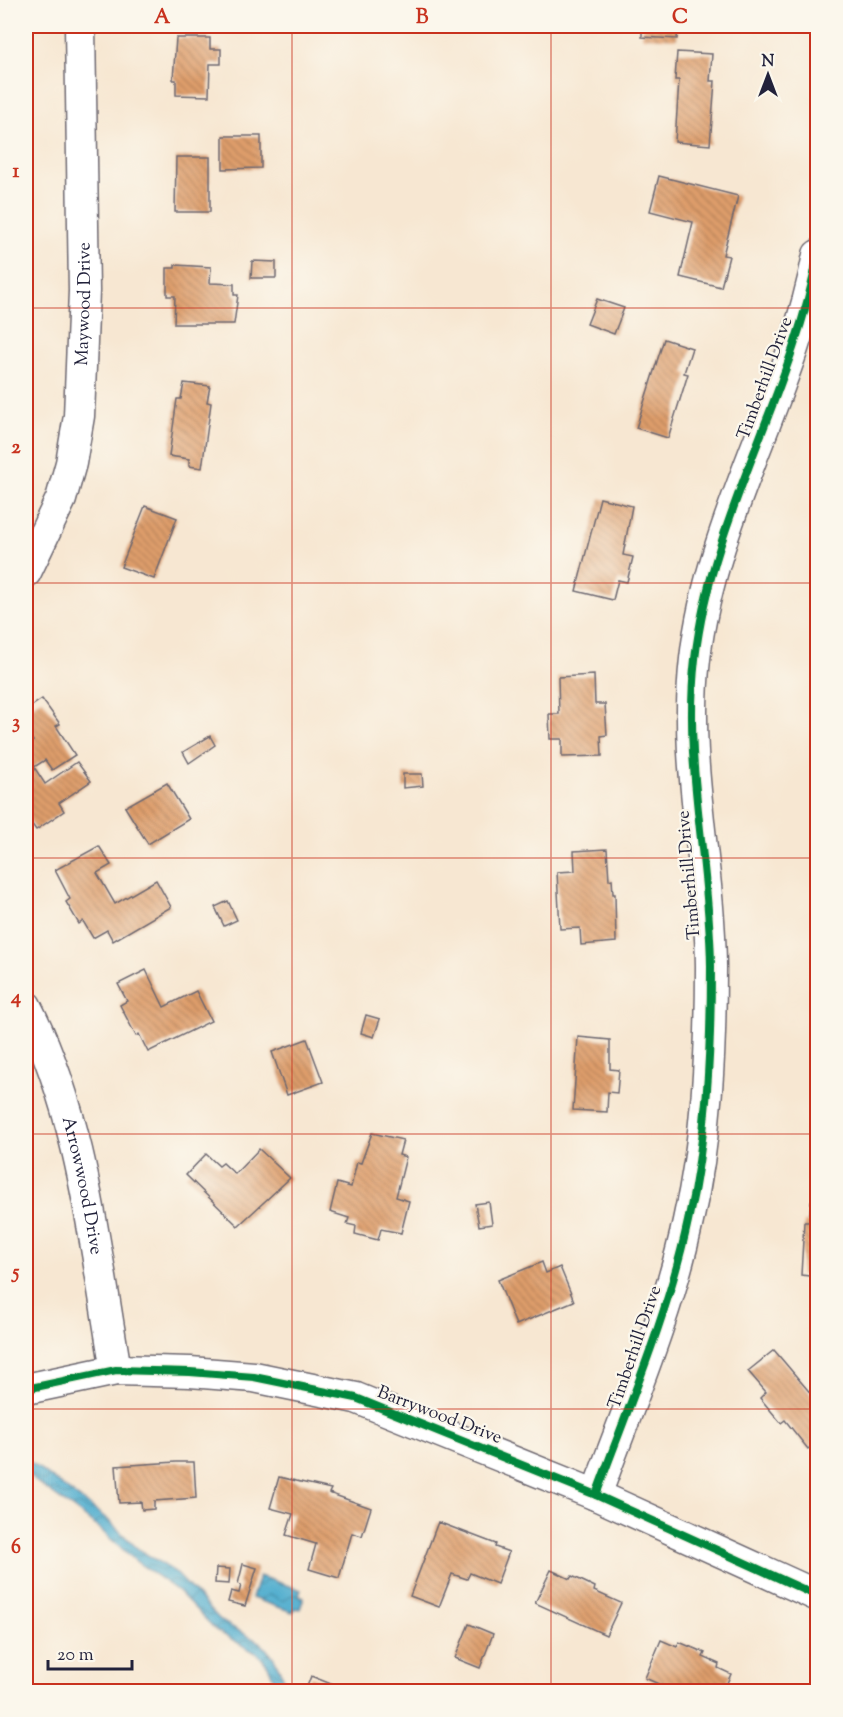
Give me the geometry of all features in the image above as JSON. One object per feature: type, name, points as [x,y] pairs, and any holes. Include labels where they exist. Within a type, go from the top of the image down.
[{"type":"street","name":"Maywood Drive","points":[[26,572],[61,499],[71,463],[80,398],[84,334],[84,196],[80,26]]},
{"type":"street","name":"Timberhill Drive","points":[[596,1495],[653,1344],[681,1249],[696,1179],[707,1098],[711,964],[694,778],[693,697],[697,646],[730,516],[800,326],[818,255]]},
{"type":"street","name":"Arrowwood Drive","points":[[26,1006],[44,1047],[73,1138],[116,1370]]},
{"type":"street","name":"Barrywood Drive","points":[[26,1389],[72,1377],[116,1370],[254,1377],[356,1398],[483,1447],[596,1495],[818,1596]]},
{"type":"water","points":[[26,1459],[107,1519],[138,1549],[175,1572],[221,1621],[261,1643],[274,1658],[290,1691],[280,1691],[268,1666],[258,1654],[217,1631],[178,1591],[137,1562],[95,1525],[26,1474]]},
{"type":"water","points":[[259,1576],[301,1590],[299,1595],[304,1597],[300,1609],[295,1608],[293,1612],[252,1598]]},
{"type":"building","points":[[642,26],[678,26],[677,39],[642,37]]},
{"type":"building","points":[[176,38],[210,38],[210,49],[221,49],[221,64],[210,64],[209,96],[176,95],[176,80],[173,80]]},
{"type":"building","points":[[677,52],[712,54],[710,81],[715,81],[710,145],[675,142],[679,80],[675,80]]},
{"type":"building","points":[[223,136],[261,136],[261,168],[223,169]]},
{"type":"building","points":[[176,157],[210,157],[210,212],[175,212]]},
{"type":"building","points":[[659,176],[738,196],[723,255],[729,256],[721,287],[680,277],[693,222],[650,211]]},
{"type":"building","points":[[252,261],[276,262],[276,278],[251,278]]},
{"type":"building","points":[[175,265],[211,267],[210,283],[234,284],[234,295],[238,295],[234,324],[174,324],[175,296],[167,296],[167,268],[175,268]]},
{"type":"building","points":[[597,299],[624,308],[614,334],[587,324]]},
{"type":"building","points":[[664,339],[692,348],[684,373],[688,374],[668,438],[636,428]]},
{"type":"building","points":[[184,383],[210,386],[207,402],[211,403],[202,468],[189,466],[189,459],[169,456],[177,399],[181,399]]},
{"type":"building","points":[[600,498],[632,506],[623,555],[633,557],[627,582],[618,580],[613,600],[576,591]]},
{"type":"building","points":[[145,506],[177,518],[154,579],[121,567]]},
{"type":"building","points":[[594,675],[595,704],[605,704],[607,735],[601,736],[602,756],[562,757],[562,739],[550,739],[549,714],[559,714],[558,677]]},
{"type":"building","points":[[42,699],[60,724],[56,726],[75,755],[52,770],[45,760],[34,767],[45,784],[77,762],[91,781],[59,803],[64,811],[36,830],[26,816],[26,747],[33,741],[26,730],[26,710]]},
{"type":"building","points":[[210,736],[215,745],[189,763],[183,752]]},
{"type":"building","points":[[403,774],[422,774],[423,786],[403,788]]},
{"type":"building","points":[[167,783],[189,819],[148,844],[125,807]]},
{"type":"building","points":[[99,846],[111,865],[97,873],[115,904],[156,880],[171,907],[113,941],[107,930],[93,938],[83,921],[79,924],[66,902],[70,899],[55,870]]},
{"type":"building","points":[[607,849],[609,880],[612,879],[613,894],[615,894],[616,942],[581,945],[580,928],[560,929],[557,872],[575,871],[574,851]]},
{"type":"building","points":[[228,901],[237,920],[224,926],[215,907]]},
{"type":"building","points":[[146,970],[164,1007],[196,991],[211,1021],[148,1052],[139,1034],[136,1036],[120,1005],[127,1001],[118,984]]},
{"type":"building","points":[[366,1015],[380,1019],[374,1037],[361,1033]]},
{"type":"building","points":[[578,1037],[610,1040],[610,1069],[619,1070],[617,1093],[608,1092],[607,1112],[573,1110]]},
{"type":"building","points":[[307,1039],[323,1082],[287,1095],[272,1052]]},
{"type":"building","points":[[816,1090],[818,1090],[818,1141],[812,1140]]},
{"type":"building","points":[[372,1133],[403,1140],[399,1155],[406,1157],[396,1197],[409,1201],[401,1233],[381,1229],[378,1240],[355,1234],[356,1226],[347,1224],[349,1218],[330,1212],[337,1183],[351,1187],[357,1162],[361,1163]]},
{"type":"building","points":[[259,1149],[290,1178],[238,1226],[186,1175],[206,1154],[219,1166],[223,1163],[235,1174]]},
{"type":"building","points":[[489,1202],[492,1224],[479,1226],[475,1204]]},
{"type":"building","points":[[811,1202],[818,1202],[818,1277],[801,1275],[804,1222],[809,1222]]},
{"type":"building","points":[[542,1262],[546,1273],[560,1267],[574,1301],[516,1325],[498,1280]]},
{"type":"building","points":[[774,1350],[818,1402],[818,1441],[808,1449],[785,1420],[781,1423],[760,1398],[766,1392],[748,1371]]},
{"type":"building","points":[[194,1462],[196,1498],[154,1501],[154,1509],[142,1510],[141,1502],[119,1503],[116,1466]]},
{"type":"building","points":[[279,1477],[331,1489],[329,1493],[371,1508],[362,1536],[352,1533],[339,1578],[309,1569],[316,1544],[286,1535],[293,1514],[270,1508]]},
{"type":"building","points":[[438,1522],[496,1544],[495,1547],[509,1552],[497,1584],[470,1573],[467,1579],[452,1574],[439,1607],[410,1596]]},
{"type":"building","points":[[243,1564],[257,1568],[245,1606],[228,1602],[231,1591],[239,1593],[241,1585],[238,1584]]},
{"type":"building","points":[[216,1568],[230,1569],[229,1584],[215,1583]]},
{"type":"building","points":[[551,1570],[570,1579],[572,1576],[595,1587],[594,1591],[621,1603],[606,1635],[535,1603]]},
{"type":"building","points":[[469,1624],[493,1634],[480,1668],[455,1658]]},
{"type":"building","points":[[661,1640],[677,1647],[679,1642],[705,1653],[703,1657],[719,1664],[718,1668],[731,1674],[723,1692],[669,1692],[670,1689],[645,1678]]},
{"type":"building","points":[[311,1676],[336,1686],[334,1692],[305,1692]]},
{"type":"cycle path","points":[[596,1495],[647,1360],[670,1291],[688,1221],[704,1127],[710,1030],[710,928],[692,736],[695,659],[704,607],[717,556],[734,505],[790,357],[806,306],[818,255]]},
{"type":"cycle path","points":[[26,1389],[116,1370],[190,1372],[254,1377],[356,1398],[596,1495],[818,1596]]}]
